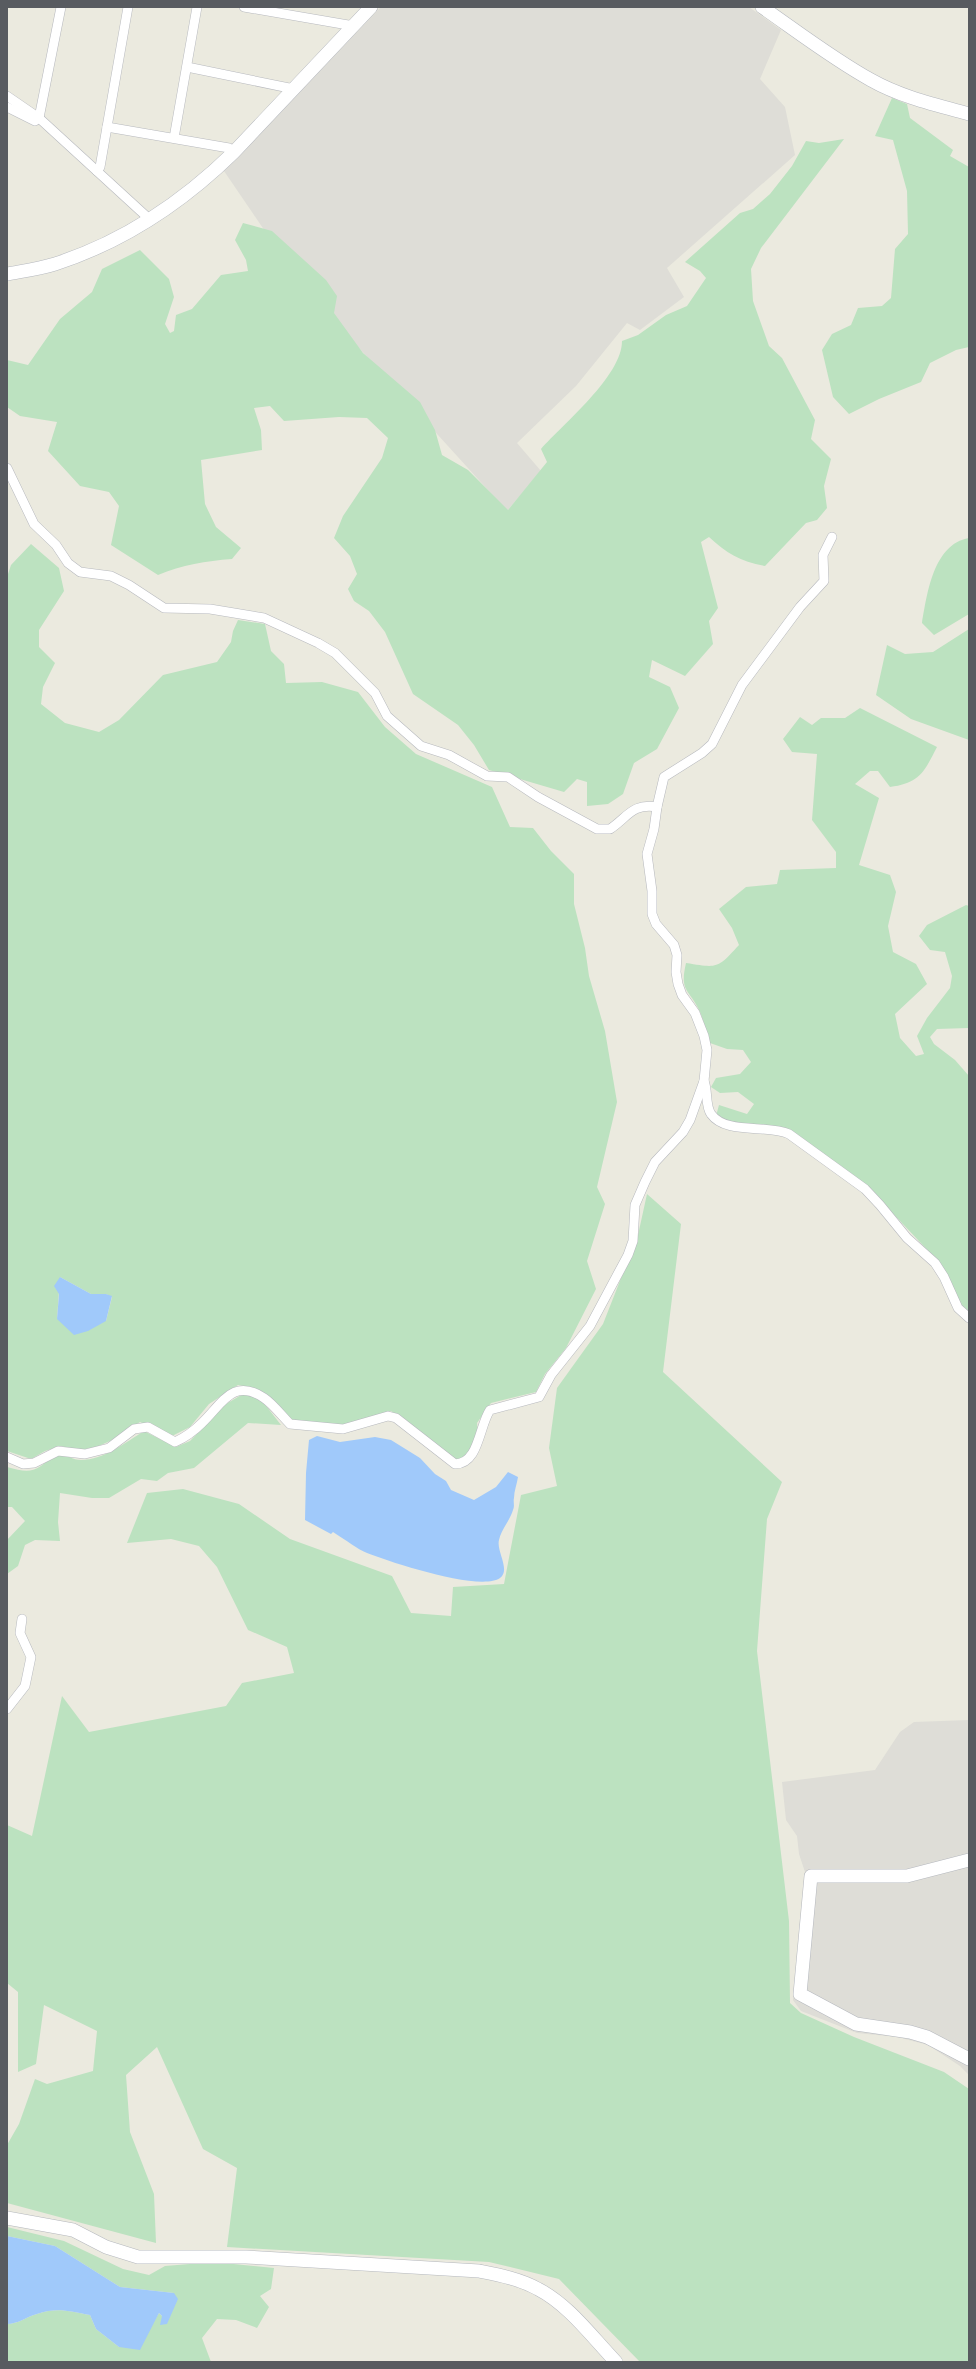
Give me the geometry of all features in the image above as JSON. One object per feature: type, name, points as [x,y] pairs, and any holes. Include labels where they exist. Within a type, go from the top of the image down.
[{"type":"street","points":[[39,118],[61,7]]},
{"type":"street","points":[[97,171],[100,167],[128,7]]},
{"type":"street","points":[[174,138],[197,7]]},
{"type":"street","points":[[244,7],[354,26]]},
{"type":"street","points":[[7,274],[54,264],[120,236],[149,221],[212,173],[234,152],[371,7]]},
{"type":"street","points":[[762,7],[834,58],[872,80],[928,103],[969,114]]},
{"type":"street","points":[[187,67],[294,89]]},
{"type":"street","points":[[7,96],[39,118],[146,216],[149,221]]},
{"type":"street","points":[[7,107],[35,120],[39,118]]},
{"type":"street","points":[[107,127],[229,148],[234,152]]},
{"type":"street","points":[[7,468],[34,524],[56,545],[68,563],[80,572],[111,576],[129,585],[164,608],[210,609],[264,618],[318,644],[335,654],[375,693],[387,716],[421,746],[449,755],[487,776],[508,777],[538,797],[597,829],[610,829],[633,808],[646,805],[657,807]]},
{"type":"street","points":[[832,537],[823,555],[824,581],[800,607],[742,685],[712,744],[702,753],[664,777],[657,807],[654,829],[647,854],[652,891],[652,914],[656,924],[674,945],[677,955],[676,972],[678,984],[682,995],[695,1013],[704,1036],[707,1050],[704,1081],[710,1113],[717,1119],[732,1127],[778,1129],[789,1134],[865,1189],[907,1238],[936,1264],[944,1277],[958,1308],[969,1318]]},
{"type":"street","points":[[7,1457],[23,1464],[34,1463],[58,1451],[85,1454],[109,1448],[134,1429],[148,1427],[175,1442],[186,1437],[203,1422],[223,1398],[238,1390],[252,1391],[265,1399],[290,1424],[343,1429],[388,1416],[396,1418],[455,1464],[462,1464],[469,1460],[484,1420],[490,1410],[539,1397],[551,1375],[590,1326],[628,1255],[633,1241],[635,1205],[645,1182],[655,1162],[686,1126],[704,1081]]},
{"type":"street","points":[[7,1708],[26,1686],[31,1656],[20,1633],[22,1619]]},
{"type":"street","points":[[969,1860],[908,1876],[811,1876],[800,1994],[856,2024],[910,2032],[927,2037],[969,2059]]},
{"type":"street","points":[[7,2218],[73,2230],[106,2247],[138,2257],[246,2257],[471,2270],[506,2276],[538,2289],[564,2308],[616,2362]]},
{"type":"shaded area","points":[[381,7],[749,7],[781,30],[760,79],[785,107],[795,155],[667,268],[684,297],[640,330],[627,323],[576,386],[517,443],[541,471],[507,511],[349,337],[271,240],[224,171]]},
{"type":"shaded area","points":[[969,1720],[969,2075],[960,2066],[928,2045],[897,2037],[857,2033],[801,2011],[793,2000],[805,1872],[799,1854],[797,1836],[786,1820],[782,1782],[875,1770],[900,1732],[914,1722]]},
{"type":"green space","points":[[892,98],[907,104],[910,118],[953,150],[950,156],[969,167],[969,347],[956,350],[930,363],[921,382],[879,399],[849,414],[833,397],[822,350],[832,334],[851,325],[858,308],[882,306],[891,298],[895,249],[908,234],[907,191],[893,140],[875,136]]},
{"type":"green space","points":[[844,139],[761,248],[751,269],[753,301],[769,346],[782,358],[815,420],[811,439],[831,459],[824,486],[827,508],[817,520],[806,523],[765,566],[734,556],[709,537],[701,542],[718,608],[709,621],[713,644],[685,676],[652,660],[649,677],[670,687],[679,708],[657,749],[634,763],[623,794],[608,804],[587,806],[587,782],[577,779],[564,792],[489,770],[474,745],[458,725],[413,694],[385,632],[369,611],[354,601],[348,589],[357,574],[350,556],[334,538],[343,516],[382,458],[388,438],[367,418],[339,417],[284,421],[270,406],[254,408],[261,430],[262,450],[201,460],[205,504],[216,527],[241,548],[232,559],[194,564],[158,575],[111,545],[119,506],[109,492],[80,486],[48,451],[57,422],[20,416],[7,407],[7,360],[28,365],[60,319],[92,292],[102,269],[140,250],[169,279],[174,297],[165,324],[170,333],[174,331],[176,315],[192,309],[221,275],[248,271],[246,260],[235,240],[243,223],[272,231],[326,280],[337,296],[334,313],[363,353],[420,402],[435,430],[442,455],[468,470],[508,510],[547,462],[541,449],[590,399],[602,384],[619,355],[622,341],[638,335],[666,315],[687,306],[706,278],[700,271],[685,262],[740,213],[753,209],[770,194],[792,166],[806,141],[819,143]]},
{"type":"green space","points":[[969,538],[969,614],[934,635],[922,623],[926,599],[934,572],[947,550],[957,542]]},
{"type":"green space","points":[[31,544],[59,568],[64,591],[39,630],[39,647],[55,663],[43,687],[41,704],[65,723],[99,732],[119,720],[163,675],[217,662],[231,642],[233,631],[238,620],[265,624],[271,651],[284,664],[286,683],[322,682],[358,692],[385,727],[416,754],[492,787],[510,827],[533,828],[551,851],[574,874],[574,904],[585,948],[589,976],[605,1031],[617,1102],[597,1187],[605,1204],[587,1261],[596,1289],[566,1348],[545,1374],[536,1392],[491,1403],[477,1423],[478,1434],[464,1461],[452,1459],[391,1411],[341,1426],[292,1421],[254,1388],[238,1385],[209,1404],[190,1427],[172,1436],[140,1422],[110,1441],[94,1448],[76,1450],[61,1446],[45,1451],[31,1459],[7,1451],[7,577],[11,565]],"holes":[[[60,1277],[91,1294],[106,1294],[112,1297],[106,1321],[57,1319]]]},
{"type":"green space","points":[[969,629],[969,740],[911,719],[876,695],[887,645],[905,654],[933,652]]},
{"type":"green space","points":[[860,708],[937,747],[920,775],[908,783],[890,787],[878,771],[870,771],[855,784],[879,798],[859,865],[890,875],[896,892],[888,926],[893,952],[916,964],[927,984],[895,1014],[900,1038],[916,1056],[924,1054],[917,1036],[927,1018],[950,988],[952,976],[945,952],[930,950],[919,936],[927,925],[966,905],[969,906],[969,1028],[937,1029],[930,1037],[934,1044],[955,1060],[969,1076],[969,1312],[961,1305],[935,1258],[883,1203],[795,1136],[738,1125],[716,1116],[719,1105],[747,1114],[754,1104],[738,1092],[720,1093],[711,1087],[716,1078],[740,1074],[751,1062],[743,1050],[727,1049],[710,1043],[700,1012],[685,986],[684,973],[686,963],[705,966],[716,965],[726,959],[739,945],[732,928],[719,909],[746,887],[777,884],[780,870],[836,868],[836,852],[812,820],[817,754],[792,752],[783,739],[800,717],[812,725],[821,718],[845,718]]},
{"type":"green space","points":[[647,1194],[681,1224],[663,1372],[782,1482],[767,1519],[757,1651],[789,1921],[790,2003],[801,2013],[854,2037],[944,2072],[969,2089],[969,2362],[640,2362],[559,2279],[489,2262],[227,2247],[237,2168],[203,2149],[157,2047],[126,2075],[130,2132],[154,2194],[156,2243],[7,2203],[7,2145],[19,2124],[35,2079],[47,2084],[93,2071],[97,2031],[44,2005],[36,2064],[18,2072],[18,1992],[7,1983],[7,1825],[32,1836],[62,1696],[89,1732],[226,1706],[242,1683],[294,1673],[287,1647],[248,1630],[217,1567],[199,1546],[171,1539],[127,1543],[147,1493],[183,1489],[239,1504],[290,1539],[392,1576],[411,1613],[451,1616],[453,1587],[504,1584],[521,1495],[557,1486],[549,1448],[557,1388],[603,1324],[638,1235]]},
{"type":"green space","points":[[243,1394],[260,1398],[281,1425],[248,1423],[194,1468],[168,1473],[157,1481],[141,1479],[109,1498],[92,1498],[60,1493],[58,1522],[60,1541],[35,1540],[25,1545],[18,1566],[7,1574],[7,1540],[25,1521],[12,1507],[7,1507],[7,1467],[28,1471],[33,1470],[43,1465],[54,1454],[81,1460],[98,1457],[114,1450],[144,1431],[176,1447],[190,1441],[226,1404]]},
{"type":"green space","points":[[7,2227],[64,2241],[123,2269],[149,2275],[165,2266],[214,2262],[274,2268],[271,2289],[260,2296],[269,2307],[257,2328],[236,2320],[217,2319],[202,2338],[211,2362],[7,2362],[7,2324],[15,2323],[44,2312],[63,2310],[76,2312],[90,2315],[96,2329],[119,2347],[144,2338],[159,2313],[162,2316],[174,2293],[120,2287],[55,2246],[7,2236]]},
{"type":"water","points":[[60,1277],[91,1294],[106,1294],[112,1296],[106,1321],[88,1331],[74,1335],[57,1319],[59,1294],[54,1286]]},
{"type":"water","points":[[317,1436],[340,1442],[375,1437],[391,1440],[420,1458],[435,1474],[446,1481],[451,1490],[474,1500],[496,1487],[508,1472],[518,1477],[514,1493],[514,1508],[499,1540],[499,1549],[504,1565],[503,1575],[500,1578],[489,1581],[474,1581],[455,1579],[414,1569],[367,1553],[355,1547],[333,1532],[331,1534],[305,1520],[306,1473],[309,1440]]},
{"type":"water","points":[[7,2236],[55,2246],[120,2287],[174,2293],[178,2299],[167,2324],[160,2325],[162,2316],[159,2313],[140,2350],[119,2347],[96,2329],[90,2315],[76,2312],[57,2310],[44,2312],[15,2323],[7,2324]]}]
